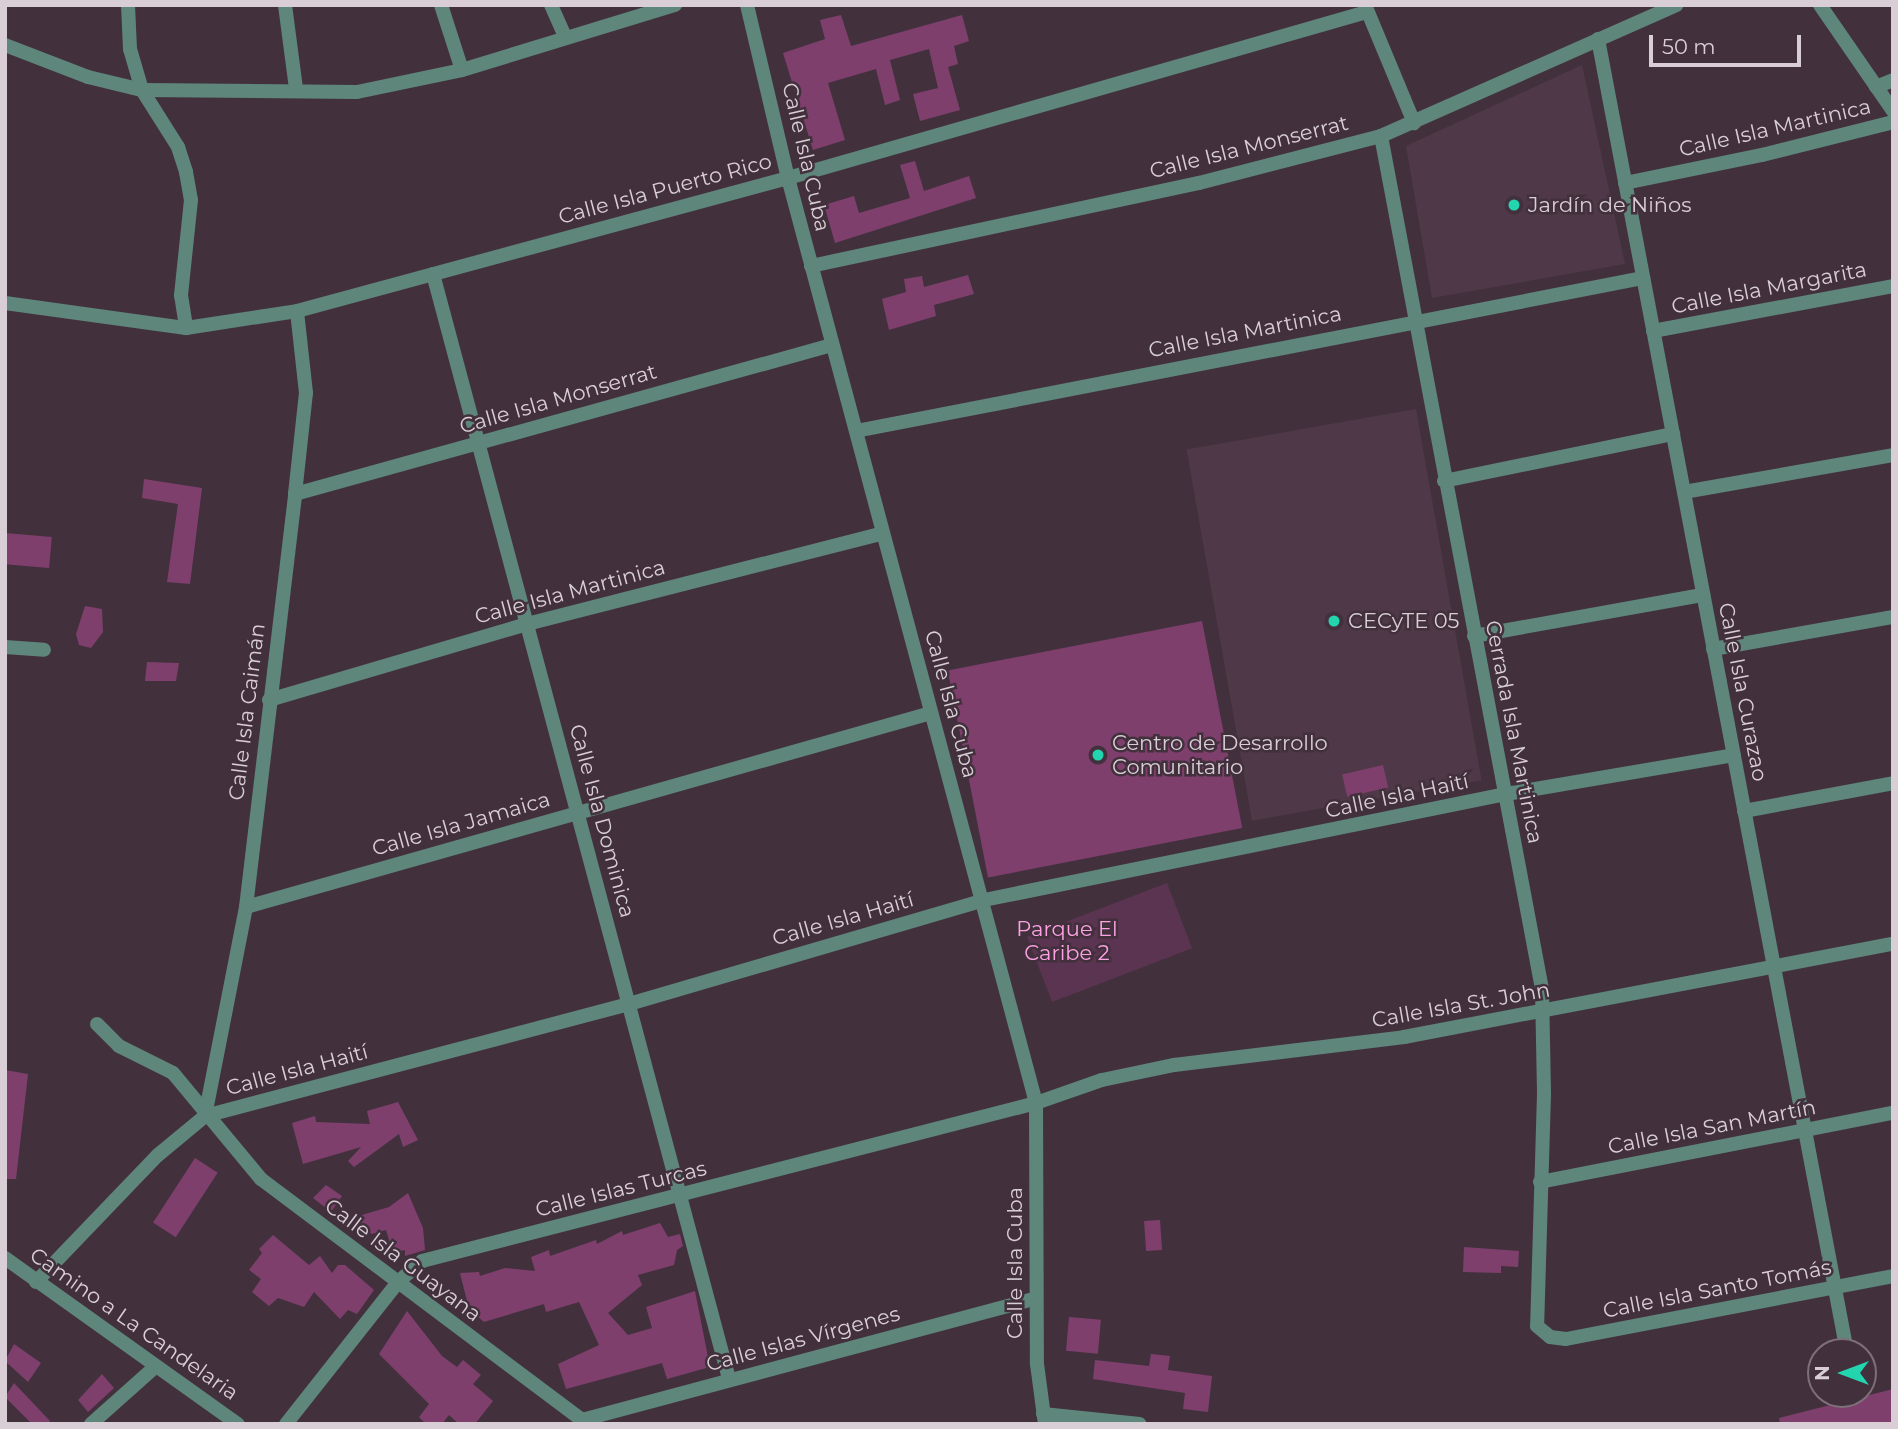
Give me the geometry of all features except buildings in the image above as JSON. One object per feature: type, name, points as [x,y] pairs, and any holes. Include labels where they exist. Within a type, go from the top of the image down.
[{"type":"street","points":[[128,5],[130,49],[142,90],[178,147],[187,172],[191,200],[181,295],[187,328]]},
{"type":"street","points":[[285,5],[296,88]]},
{"type":"street","points":[[441,5],[462,71]]},
{"type":"street","points":[[551,5],[566,38]]},
{"type":"street","points":[[5,45],[88,77],[142,90],[296,88],[356,92],[462,71],[675,5]]},
{"type":"street","name":"Calle Isla Cuba","points":[[747,5],[811,266],[984,900],[1036,1103],[1036,1298],[1044,1419]]},
{"type":"street","name":"Calle Isla Monserrat","points":[[811,266],[1199,183],[1381,136],[1676,5]]},
{"type":"street","points":[[1820,5],[1893,111]]},
{"type":"street","points":[[1366,9],[1414,123]]},
{"type":"street","name":"Calle Isla Puerto Rico","points":[[5,303],[187,328],[297,311],[788,178],[1366,9]]},
{"type":"street","name":"Calle Isla Curazao","points":[[1598,39],[1844,1338]]},
{"type":"street","name":"Calle Isla Martinica","points":[[1876,87],[1893,80]]},
{"type":"street","name":"Calle Isla Martinica","points":[[1625,183],[1762,155],[1893,122]]},
{"type":"street","name":"Cerrada Isla Martinica","points":[[1381,136],[1418,318],[1444,481],[1506,794],[1545,1013],[1537,1326],[1550,1336]]},
{"type":"street","name":"Calle Isla Dominica","points":[[433,274],[729,1379]]},
{"type":"street","name":"Calle Isla Martinica","points":[[856,431],[1418,318],[1643,278]]},
{"type":"street","name":"Calle Isla Margarita","points":[[1653,331],[1893,286]]},
{"type":"street","name":"Calle Isla Caimán","points":[[205,1116],[246,907],[295,494],[306,393],[297,311]]},
{"type":"street","name":"Calle Isla Monserrat","points":[[295,494],[832,345]]},
{"type":"street","points":[[1444,481],[1672,434]]},
{"type":"street","points":[[1684,492],[1893,455]]},
{"type":"street","name":"Calle Isla Martinica","points":[[269,700],[527,624],[883,533]]},
{"type":"street","points":[[1474,636],[1703,595]]},
{"type":"street","points":[[1713,649],[1893,617]]},
{"type":"street","points":[[5,647],[44,650]]},
{"type":"street","name":"Calle Isla Jamaica","points":[[246,907],[931,713]]},
{"type":"street","name":"Calle Isla Haití","points":[[36,1282],[159,1155],[205,1116],[629,1004],[984,900],[1506,794],[1734,755]]},
{"type":"street","points":[[1744,811],[1893,783]]},
{"type":"street","name":"Calle Isla St. John","points":[[1036,1103],[1102,1080],[1174,1065],[1404,1037],[1545,1013],[1893,944]]},
{"type":"street","name":"Calle Isla Guayana","points":[[97,1024],[119,1046],[173,1073],[205,1116],[261,1179],[584,1422]]},
{"type":"street","name":"Calle Islas Turcas","points":[[286,1424],[398,1282],[422,1261],[1036,1103]]},
{"type":"street","name":"Calle Isla San Martín","points":[[1540,1182],[1893,1113]]},
{"type":"street","name":"Camino a La Candelaria","points":[[5,1258],[238,1424]]},
{"type":"street","name":"Calle Isla Santo Tomás","points":[[1550,1336],[1566,1339],[1893,1276]]},
{"type":"street","name":"Calle Islas Vírgenes","points":[[584,1422],[729,1379],[1036,1298]]},
{"type":"street","points":[[91,1424],[155,1367]]},
{"type":"street","points":[[1044,1419],[1139,1424]]},
{"type":"shaded area","name":"Jardín de Niños","points":[[1582,65],[1625,264],[1432,298],[1406,146]]},
{"type":"shaded area","name":"CECyTE 05","points":[[1416,409],[1481,780],[1252,821],[1187,449]]},
{"type":"green space","name":"Parque El Caribe 2","points":[[1167,883],[1192,948],[1052,1002],[1027,937]]},
{"type":"place","name":"Jardín de Niños","points":[[1514,205]]},
{"type":"place","name":"CECyTE 05","points":[[1334,621]]},
{"type":"place","name":"Centro de Desarrollo Comunitario","points":[[1098,755]]}]
